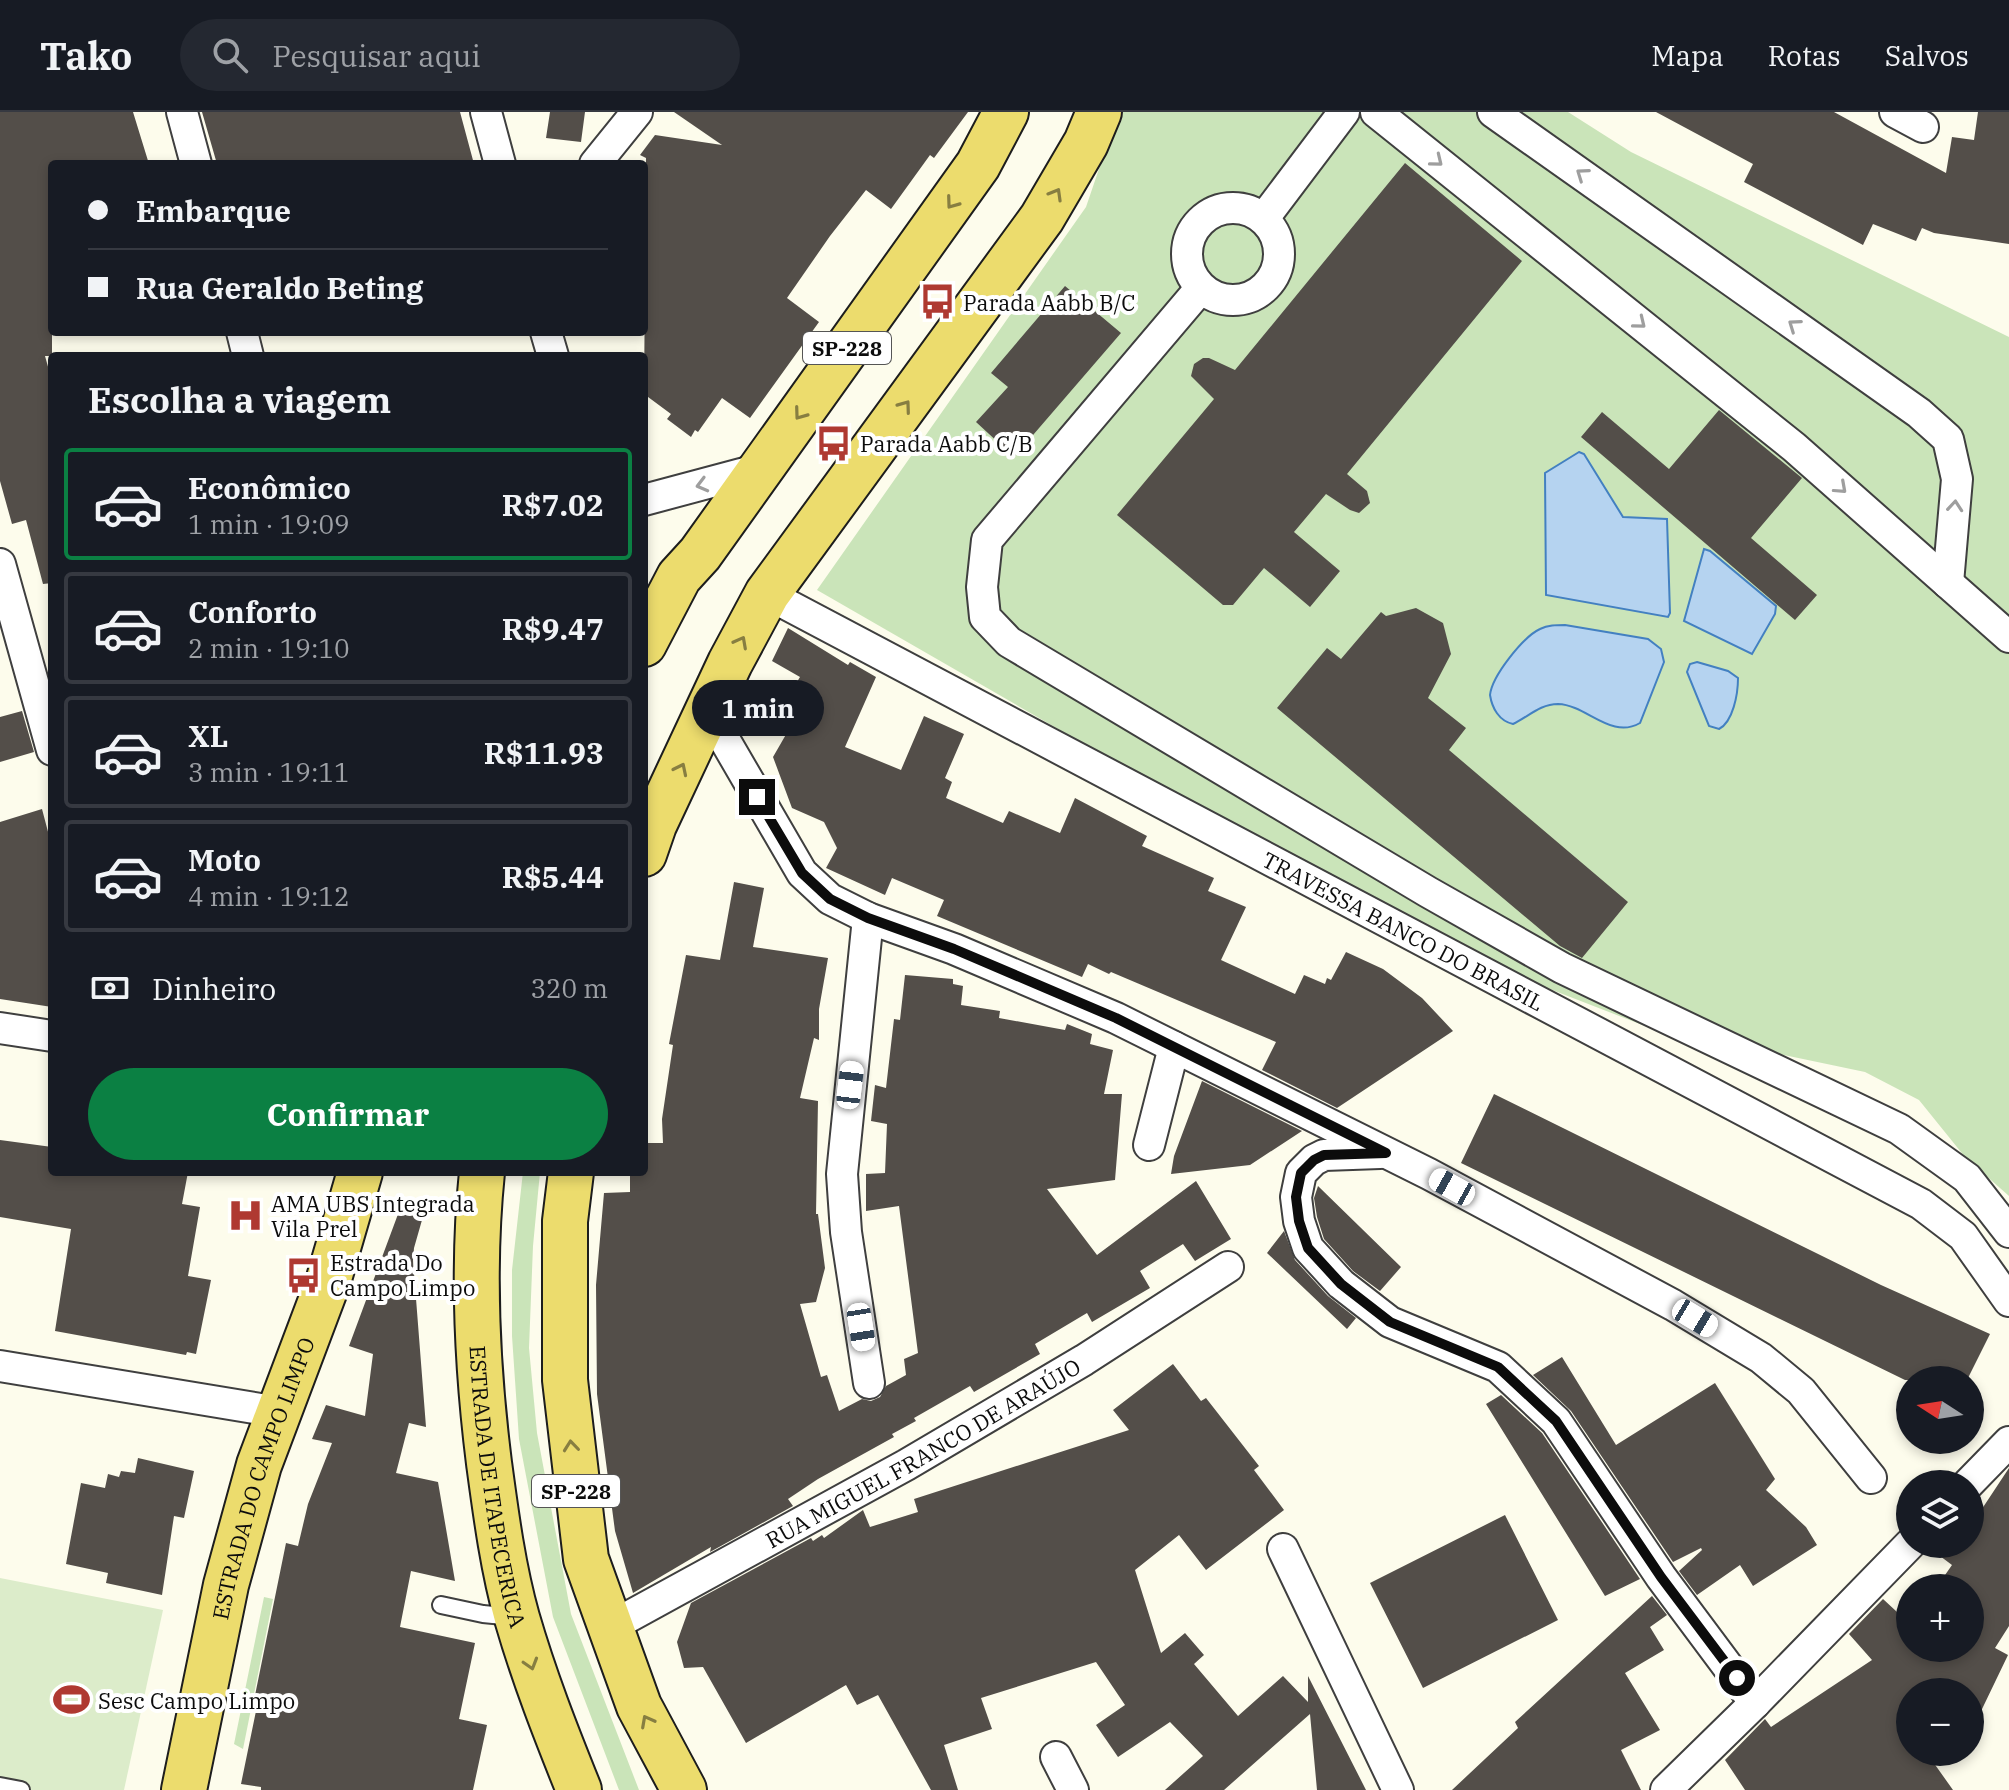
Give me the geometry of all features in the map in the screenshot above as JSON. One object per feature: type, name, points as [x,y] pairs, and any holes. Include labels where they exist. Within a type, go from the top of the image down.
[{"type":"main road","name":"SP-228","points":[[648,636],[679,577],[700,554],[978,165],[1006,112]]},
{"type":"main road","points":[[648,833],[767,594],[1042,218],[1086,143],[1099,112]]},
{"type":"main road","points":[[648,610],[679,577]]},
{"type":"main road","name":"ESTRADA DO CAMPO LIMPO","points":[[184,1790],[226,1585],[259,1465],[328,1282],[359,1176]]},
{"type":"main road","name":"ESTRADA DE ITAPECERICA","points":[[482,1176],[478,1238],[478,1377],[502,1555],[540,1694],[579,1790]]},
{"type":"main road","name":"SP-228","points":[[571,1176],[565,1221],[565,1380],[586,1559],[639,1706],[684,1790]]},
{"type":"street","points":[[182,112],[195,160]]},
{"type":"street","points":[[486,112],[499,160]]},
{"type":"street","points":[[598,160],[637,112]]},
{"type":"street","points":[[1264,218],[1344,112]]},
{"type":"street","points":[[1376,112],[1794,447],[2009,637]]},
{"type":"street","points":[[1493,112],[1919,413],[1948,439],[1957,479],[1948,583]]},
{"type":"street","points":[[1895,112],[1923,127]]},
{"type":"street","points":[[1237,207],[1264,218],[1279,244],[1276,273],[1266,285],[1256,296],[1227,302],[1200,289],[1186,264],[1189,235],[1209,213],[1237,207]]},
{"type":"street","points":[[1200,289],[987,540],[982,587],[985,617],[1009,642],[1428,892],[1562,968],[1899,1129],[1967,1178],[2009,1232]]},
{"type":"street","points":[[648,499],[760,469]]},
{"type":"street","points":[[0,564],[48,736]]},
{"type":"street","name":"TRAVESSA BANCO DO BRASIL","points":[[767,594],[1921,1204],[1963,1236],[2009,1301]]},
{"type":"street","points":[[709,713],[802,873],[830,899],[868,918],[954,949],[1116,1018],[1386,1153],[1673,1305],[1761,1358],[1801,1391],[1871,1478]]},
{"type":"street","points":[[868,918],[842,1174],[846,1232],[869,1383]]},
{"type":"street","points":[[0,1028],[48,1035]]},
{"type":"street","points":[[1149,1145],[1174,1047]]},
{"type":"street","points":[[1386,1153],[1324,1155],[1301,1173],[1296,1197],[1299,1221],[1308,1248],[1341,1284],[1390,1322],[1498,1367],[1556,1421],[1661,1577],[1755,1703]]},
{"type":"street","name":"RUA MIGUEL FRANCO DE ARAÚJO","points":[[610,1627],[919,1457],[1084,1360],[1228,1267]]},
{"type":"street","points":[[0,1366],[279,1412]]},
{"type":"street","points":[[1982,1470],[2009,1442]]},
{"type":"street","points":[[1283,1549],[1398,1790]]},
{"type":"street","points":[[1666,1790],[1896,1558]]},
{"type":"street","points":[[1056,1757],[1073,1790]]},
{"type":"lane","points":[[441,1605],[517,1617]]},
{"type":"lane","points":[[0,1786],[21,1790]]},
{"type":"green space","points":[[1123,112],[1568,112],[1631,152],[2009,337],[2009,1196],[1965,1157],[1919,1100],[1865,1072],[1645,1026],[1444,948],[817,590],[1086,207]]},
{"type":"green space","points":[[523,1176],[540,1176],[529,1348],[537,1433],[571,1614],[639,1790],[619,1790],[553,1617],[519,1439],[512,1336],[512,1270]]},
{"type":"green space","name":"Sesc Campo Limpo","points":[[0,1578],[163,1610],[124,1790],[0,1790]]},
{"type":"green space","points":[[264,1597],[273,1599],[243,1749],[234,1744]]},
{"type":"water","points":[[1579,452],[1584,454],[1623,517],[1667,519],[1668,617],[1546,595],[1545,473]]},
{"type":"water","points":[[1704,549],[1776,606],[1775,614],[1752,654],[1684,621]]},
{"type":"water","points":[[1565,625],[1648,639],[1661,649],[1664,662],[1640,723],[1629,727],[1609,725],[1579,710],[1558,704],[1540,708],[1513,724],[1497,713],[1490,695],[1496,678],[1509,658],[1533,633],[1549,626]]},
{"type":"water","points":[[1697,662],[1728,671],[1738,678],[1731,714],[1719,729],[1709,726],[1687,672],[1690,664]]},
{"type":"building","points":[[0,112],[133,112],[148,160],[48,160],[48,336],[52,336],[52,352],[45,356],[48,367],[48,583],[43,584],[26,520],[12,524],[0,481]]},
{"type":"building","points":[[202,112],[460,112],[473,160],[216,160]]},
{"type":"building","points":[[550,112],[585,112],[581,142],[546,138]]},
{"type":"building","points":[[674,112],[968,112],[934,158],[930,155],[891,209],[866,190],[830,236],[787,298],[819,322],[750,418],[722,398],[691,437],[667,419],[671,414],[648,397],[648,352],[644,352],[644,336],[648,336],[648,160],[640,155],[655,135],[722,145]]},
{"type":"building","points":[[1656,112],[1834,112],[1946,173],[1952,137],[1974,140],[1978,112],[2009,112],[2009,244],[1934,233],[1922,228],[1916,241],[1873,224],[1863,245],[1744,182],[1753,164]]},
{"type":"building","points":[[1405,163],[1522,261],[1347,474],[1367,491],[1370,503],[1359,513],[1326,494],[1294,532],[1340,571],[1310,607],[1264,568],[1233,605],[1223,605],[1117,515],[1214,399],[1191,376],[1194,364],[1209,358],[1235,370]]},
{"type":"building","points":[[1065,286],[1121,333],[1014,457],[976,422],[1008,387],[991,373]]},
{"type":"building","points":[[1719,410],[1802,478],[1751,538],[1817,595],[1795,620],[1581,437],[1602,412],[1669,469]]},
{"type":"building","points":[[1416,608],[1443,623],[1451,654],[1428,698],[1466,728],[1449,750],[1628,902],[1582,958],[1560,946],[1277,708],[1327,648],[1341,659],[1381,612],[1386,616]]},
{"type":"building","points":[[788,628],[848,665],[850,662],[876,677],[845,747],[901,770],[924,716],[964,734],[945,778],[952,782],[946,798],[1003,823],[1009,811],[1060,833],[1075,798],[1147,836],[1142,846],[1214,878],[1208,891],[1246,907],[1221,960],[1295,994],[1304,975],[1325,984],[1327,978],[1331,980],[1346,952],[1383,969],[1422,998],[1453,1031],[1337,1108],[1262,1070],[1276,1042],[1111,972],[1109,974],[1088,964],[1082,977],[937,916],[944,900],[892,878],[885,895],[826,868],[837,848],[824,822],[792,808],[773,757],[788,731],[773,722],[800,677],[772,661]]},
{"type":"building","points":[[22,711],[34,752],[0,762],[0,717]]},
{"type":"building","points":[[42,809],[48,832],[48,1006],[0,999],[0,822]]},
{"type":"building","points":[[734,882],[764,888],[753,947],[828,958],[819,1009],[819,1040],[814,1038],[800,1098],[818,1101],[816,1214],[825,1268],[816,1302],[800,1304],[821,1377],[827,1375],[839,1411],[862,1399],[871,1401],[880,1397],[886,1386],[906,1375],[904,1359],[918,1353],[899,1206],[866,1211],[866,1174],[885,1173],[887,1124],[871,1121],[875,1085],[886,1088],[894,1019],[900,1020],[905,975],[953,979],[953,984],[963,986],[961,1005],[1000,1011],[999,1018],[1065,1030],[1067,1024],[1092,1034],[1090,1044],[1113,1050],[1104,1094],[1122,1094],[1115,1180],[1047,1189],[1097,1255],[1196,1181],[1231,1239],[1195,1261],[1183,1244],[1140,1271],[1150,1288],[1092,1322],[1087,1313],[1035,1344],[1040,1354],[974,1392],[970,1386],[914,1418],[916,1421],[892,1434],[894,1437],[788,1499],[793,1506],[710,1552],[711,1547],[633,1593],[615,1531],[597,1394],[596,1285],[604,1193],[630,1192],[630,1176],[648,1176],[648,1143],[663,1143],[662,1119],[673,1045],[669,1044],[686,955],[720,960]]},
{"type":"building","points":[[1202,1081],[1302,1131],[1250,1165],[1171,1174],[1174,1156]]},
{"type":"building","points":[[1494,1094],[1881,1285],[1990,1334],[1974,1366],[1896,1366],[1896,1376],[1461,1163]]},
{"type":"building","points":[[0,1140],[48,1146],[48,1176],[187,1176],[182,1204],[200,1207],[188,1276],[211,1280],[196,1354],[187,1352],[186,1355],[55,1331],[71,1229],[0,1217]]},
{"type":"building","points":[[1318,1186],[1401,1267],[1380,1291],[1353,1271],[1324,1239],[1314,1198]]},
{"type":"building","points":[[404,1198],[426,1206],[413,1260],[426,1427],[409,1423],[396,1473],[438,1482],[455,1581],[411,1571],[400,1627],[475,1643],[459,1719],[487,1725],[473,1790],[261,1790],[261,1787],[241,1784],[256,1711],[252,1710],[286,1543],[298,1546],[308,1504],[332,1443],[312,1439],[326,1405],[365,1416],[373,1354],[349,1346]]},
{"type":"building","points":[[1284,1231],[1295,1260],[1328,1296],[1356,1318],[1347,1329],[1267,1253]]},
{"type":"building","points":[[1562,1357],[1616,1445],[1715,1383],[1775,1479],[1766,1490],[1806,1527],[1817,1545],[1753,1586],[1740,1565],[1697,1595],[1679,1571],[1701,1548],[1673,1562],[1571,1411],[1533,1375]]},
{"type":"building","points":[[1173,1364],[1201,1401],[1206,1398],[1259,1466],[1254,1470],[1284,1510],[1206,1570],[1179,1535],[1135,1570],[1161,1653],[1185,1633],[1204,1655],[1194,1664],[1238,1716],[1283,1676],[1308,1702],[1308,1676],[1366,1790],[1317,1790],[1310,1714],[1224,1790],[1165,1790],[1203,1756],[1170,1722],[1118,1757],[1096,1725],[1125,1705],[1096,1662],[981,1698],[992,1729],[944,1745],[958,1790],[931,1790],[878,1695],[857,1705],[846,1685],[746,1743],[703,1667],[684,1668],[677,1642],[691,1603],[811,1538],[813,1541],[822,1535],[824,1538],[863,1510],[870,1527],[918,1512],[914,1499],[1129,1430],[1113,1410]]},
{"type":"building","points":[[1501,1395],[1542,1433],[1640,1579],[1605,1596],[1486,1404]]},
{"type":"building","points":[[138,1458],[194,1471],[184,1518],[174,1516],[162,1595],[106,1583],[108,1573],[66,1564],[81,1483],[105,1488],[108,1474],[119,1477],[121,1471],[135,1473]]},
{"type":"building","points":[[2009,1468],[2009,1626],[1995,1648],[2008,1655],[1984,1705],[1984,1678],[1896,1678],[1896,1766],[1936,1766],[1953,1790],[1745,1790],[1725,1760],[1765,1719],[1771,1727],[1872,1660],[1849,1634],[1883,1599],[1896,1611],[1896,1662],[1984,1662],[1984,1574],[1946,1574],[1952,1565],[1943,1558],[1984,1558],[1984,1506]]},
{"type":"building","points":[[1505,1515],[1558,1620],[1423,1688],[1370,1583]]},
{"type":"building","points":[[1652,1596],[1667,1615],[1650,1627],[1664,1650],[1625,1673],[1660,1730],[1621,1750],[1641,1790],[1452,1790],[1518,1728],[1515,1722]]},
{"type":"place","name":"Parada Aabb B/C","points":[[937,302]]},
{"type":"place","name":"Parada Aabb C/B","points":[[834,443]]},
{"type":"place","name":"AMA UBS Integrada Vila Prel","points":[[245,1216]]},
{"type":"place","name":"Estrada Do Campo Limpo","points":[[304,1275]]},
{"type":"place","name":"Sesc Campo Limpo","points":[[72,1700]]},
{"type":"route","points":[[757,797],[802,873],[830,899],[868,918],[954,949],[1116,1018],[1386,1153],[1324,1155],[1301,1173],[1296,1197],[1299,1221],[1308,1248],[1341,1284],[1390,1322],[1498,1367],[1556,1421],[1661,1577],[1737,1678]]}]
